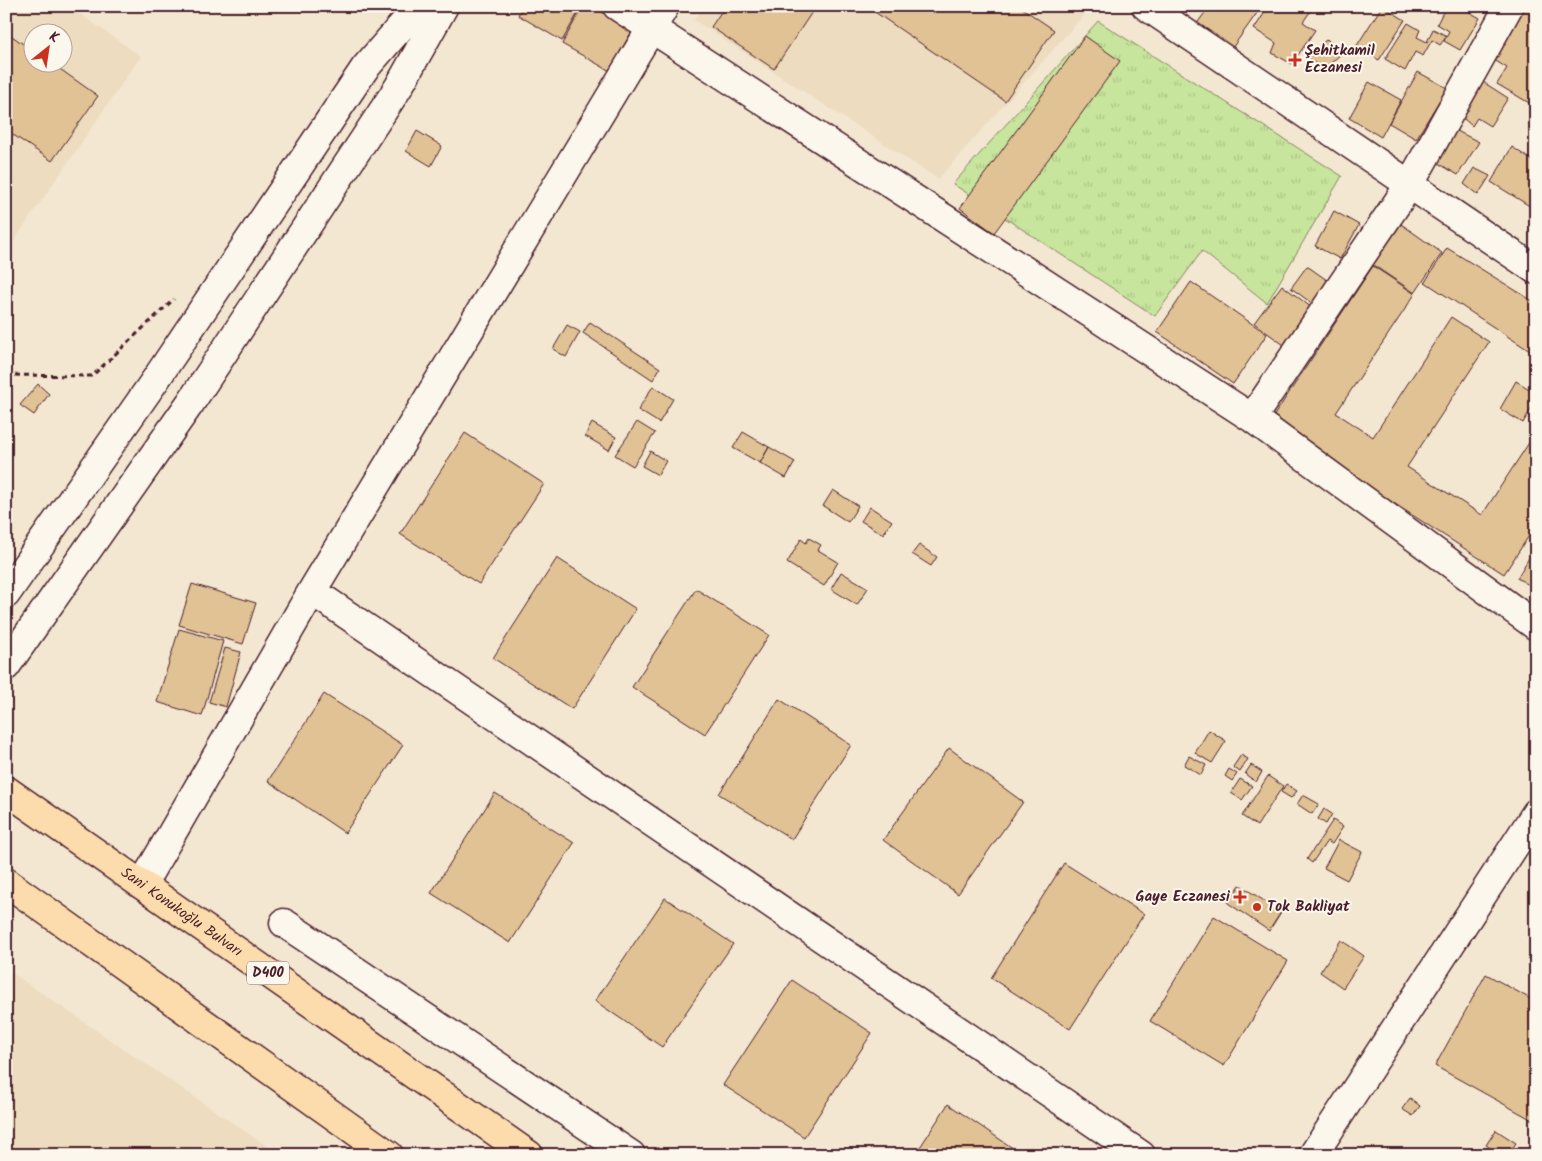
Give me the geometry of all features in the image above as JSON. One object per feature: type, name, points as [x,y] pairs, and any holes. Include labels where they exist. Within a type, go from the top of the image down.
[{"type":"highway","name":"Sani Konukoğlu Bulvarı","points":[[6,790],[529,1155]]},
{"type":"highway","points":[[6,882],[389,1155]]},
{"type":"street","points":[[6,594],[156,379],[365,68],[419,6]]},
{"type":"street","points":[[6,666],[196,394],[398,88],[444,6]]},
{"type":"street","points":[[617,6],[658,18],[1252,418],[1536,626]]},
{"type":"street","points":[[1146,6],[1536,270]]},
{"type":"street","points":[[1252,418],[1410,184],[1509,6]]},
{"type":"street","points":[[142,885],[312,591],[658,18]]},
{"type":"street","points":[[312,591],[1141,1155]]},
{"type":"street","points":[[1313,1155],[1536,812]]},
{"type":"street","points":[[284,923],[631,1155]]},
{"type":"path","points":[[6,374],[92,376],[178,296]]},
{"type":"shaded area","points":[[6,6],[68,6],[141,56],[9,248],[6,246]]},
{"type":"shaded area","points":[[703,6],[1092,6],[938,179],[694,20]]},
{"type":"shaded area","points":[[6,969],[280,1155],[6,1155]]},
{"type":"green space","points":[[1098,21],[1342,176],[1267,303],[1202,251],[1155,316],[953,184]]},
{"type":"building","points":[[523,6],[582,6],[562,41],[518,15]]},
{"type":"building","points":[[583,6],[591,6],[633,29],[610,71],[562,44]]},
{"type":"building","points":[[725,6],[816,6],[774,69],[711,27]]},
{"type":"building","points":[[866,6],[1019,6],[1054,30],[1005,101]]},
{"type":"building","points":[[1210,6],[1262,6],[1230,51],[1195,26]]},
{"type":"building","points":[[1269,6],[1314,6],[1303,22],[1315,30],[1292,64],[1272,53],[1276,43],[1254,29]]},
{"type":"building","points":[[1382,6],[1405,20],[1379,60],[1356,47]]},
{"type":"building","points":[[1446,6],[1459,6],[1480,18],[1460,50],[1444,41],[1449,31],[1437,24]]},
{"type":"building","points":[[1518,6],[1536,6],[1536,107],[1497,84],[1507,68],[1488,56]]},
{"type":"building","points":[[1408,23],[1420,30],[1417,37],[1427,42],[1433,29],[1447,36],[1440,45],[1432,40],[1423,56],[1415,52],[1405,71],[1385,59]]},
{"type":"building","points":[[6,32],[22,43],[22,72],[64,72],[98,96],[52,161],[6,130]]},
{"type":"building","points":[[1085,36],[1120,61],[994,233],[960,208]]},
{"type":"building","points":[[1327,39],[1341,54],[1323,70],[1307,57]]},
{"type":"building","points":[[1418,72],[1447,88],[1416,139],[1389,123]]},
{"type":"building","points":[[1369,82],[1401,100],[1381,137],[1349,118]]},
{"type":"building","points":[[1483,82],[1508,98],[1490,126],[1477,118],[1472,126],[1463,118]]},
{"type":"building","points":[[1451,128],[1479,142],[1458,175],[1433,160]]},
{"type":"building","points":[[417,131],[442,146],[431,166],[406,151]]},
{"type":"building","points":[[1512,147],[1536,163],[1536,210],[1491,182]]},
{"type":"building","points":[[1474,168],[1490,176],[1478,195],[1464,184]]},
{"type":"building","points":[[1334,211],[1359,225],[1340,259],[1315,246]]},
{"type":"building","points":[[1401,224],[1442,253],[1415,293],[1373,265]]},
{"type":"building","points":[[1447,248],[1536,303],[1536,355],[1425,282]]},
{"type":"building","points":[[1307,266],[1334,285],[1317,307],[1291,288]]},
{"type":"building","points":[[1373,266],[1415,294],[1336,413],[1373,437],[1451,317],[1489,342],[1407,467],[1482,515],[1536,432],[1536,525],[1504,574],[1269,423]]},
{"type":"building","points":[[1191,282],[1267,334],[1233,384],[1157,332]]},
{"type":"building","points":[[1282,285],[1316,311],[1288,348],[1254,323]]},
{"type":"building","points":[[590,322],[660,368],[653,380],[583,333]]},
{"type":"building","points":[[567,325],[580,332],[566,357],[553,349]]},
{"type":"building","points":[[1516,381],[1536,393],[1536,400],[1523,423],[1500,409]]},
{"type":"building","points":[[38,384],[49,394],[34,415],[20,405]]},
{"type":"building","points":[[653,386],[673,399],[659,423],[638,410]]},
{"type":"building","points":[[637,422],[655,433],[633,466],[615,455]]},
{"type":"building","points":[[592,423],[616,437],[609,450],[585,436]]},
{"type":"building","points":[[743,432],[769,447],[760,463],[733,448]]},
{"type":"building","points":[[465,433],[544,484],[479,584],[400,534]]},
{"type":"building","points":[[769,447],[795,462],[786,478],[760,463]]},
{"type":"building","points":[[650,451],[666,461],[658,475],[642,466]]},
{"type":"building","points":[[833,490],[858,506],[848,522],[823,506]]},
{"type":"building","points":[[870,507],[892,521],[883,534],[861,521]]},
{"type":"building","points":[[809,538],[821,545],[818,550],[838,562],[824,586],[787,563],[801,539],[806,543]]},
{"type":"building","points":[[919,545],[937,557],[931,566],[912,554]]},
{"type":"building","points":[[1536,546],[1536,589],[1517,578]]},
{"type":"building","points":[[557,558],[636,609],[572,709],[493,658]]},
{"type":"building","points":[[841,572],[868,588],[857,605],[831,589]]},
{"type":"building","points":[[192,584],[256,603],[243,644],[179,625]]},
{"type":"building","points":[[696,589],[769,635],[705,734],[632,687]]},
{"type":"building","points":[[179,629],[223,641],[202,716],[157,702]]},
{"type":"building","points":[[225,648],[241,652],[226,707],[209,702]]},
{"type":"building","points":[[324,694],[403,745],[345,833],[268,781]]},
{"type":"building","points":[[779,699],[851,745],[792,839],[719,794]]},
{"type":"building","points":[[1209,730],[1226,741],[1212,763],[1195,753]]},
{"type":"building","points":[[949,748],[1023,802],[958,894],[883,840]]},
{"type":"building","points":[[1241,755],[1248,759],[1240,772],[1233,767]]},
{"type":"building","points":[[1189,756],[1206,765],[1201,775],[1184,765]]},
{"type":"building","points":[[1251,765],[1262,772],[1256,782],[1245,774]]},
{"type":"building","points":[[1229,769],[1237,774],[1232,781],[1225,776]]},
{"type":"building","points":[[1268,776],[1283,786],[1257,826],[1242,816]]},
{"type":"building","points":[[1240,779],[1252,786],[1242,800],[1231,793]]},
{"type":"building","points":[[1286,784],[1297,791],[1291,798],[1281,792]]},
{"type":"building","points":[[495,793],[574,843],[510,943],[431,893]]},
{"type":"building","points":[[1303,795],[1319,804],[1312,814],[1297,804]]},
{"type":"building","points":[[1324,809],[1332,814],[1326,824],[1318,819]]},
{"type":"building","points":[[1333,820],[1343,827],[1332,844],[1327,841],[1312,863],[1307,859]]},
{"type":"building","points":[[1339,840],[1362,852],[1347,880],[1324,868]]},
{"type":"building","points":[[1064,863],[1144,914],[1070,1029],[991,978]]},
{"type":"building","points":[[1240,885],[1281,912],[1269,931],[1228,903]]},
{"type":"building","points":[[665,898],[733,944],[662,1047],[595,1001]]},
{"type":"building","points":[[1214,916],[1288,961],[1224,1066],[1150,1021]]},
{"type":"building","points":[[1341,940],[1364,956],[1343,988],[1320,972]]},
{"type":"building","points":[[1486,974],[1536,1002],[1536,1122],[1435,1066]]},
{"type":"building","points":[[792,980],[872,1033],[804,1137],[723,1085]]},
{"type":"building","points":[[1410,1098],[1420,1106],[1413,1116],[1402,1109]]},
{"type":"building","points":[[948,1104],[1023,1155],[915,1155]]},
{"type":"building","points":[[1496,1130],[1516,1143],[1508,1155],[1500,1155],[1486,1145]]},
{"type":"place","name":"Şehitkamil Eczanesi","points":[[1295,60]]},
{"type":"place","name":"Gaye Eczanesi","points":[[1240,897]]},
{"type":"place","name":"Tok Bakliyat","points":[[1257,907]]}]
